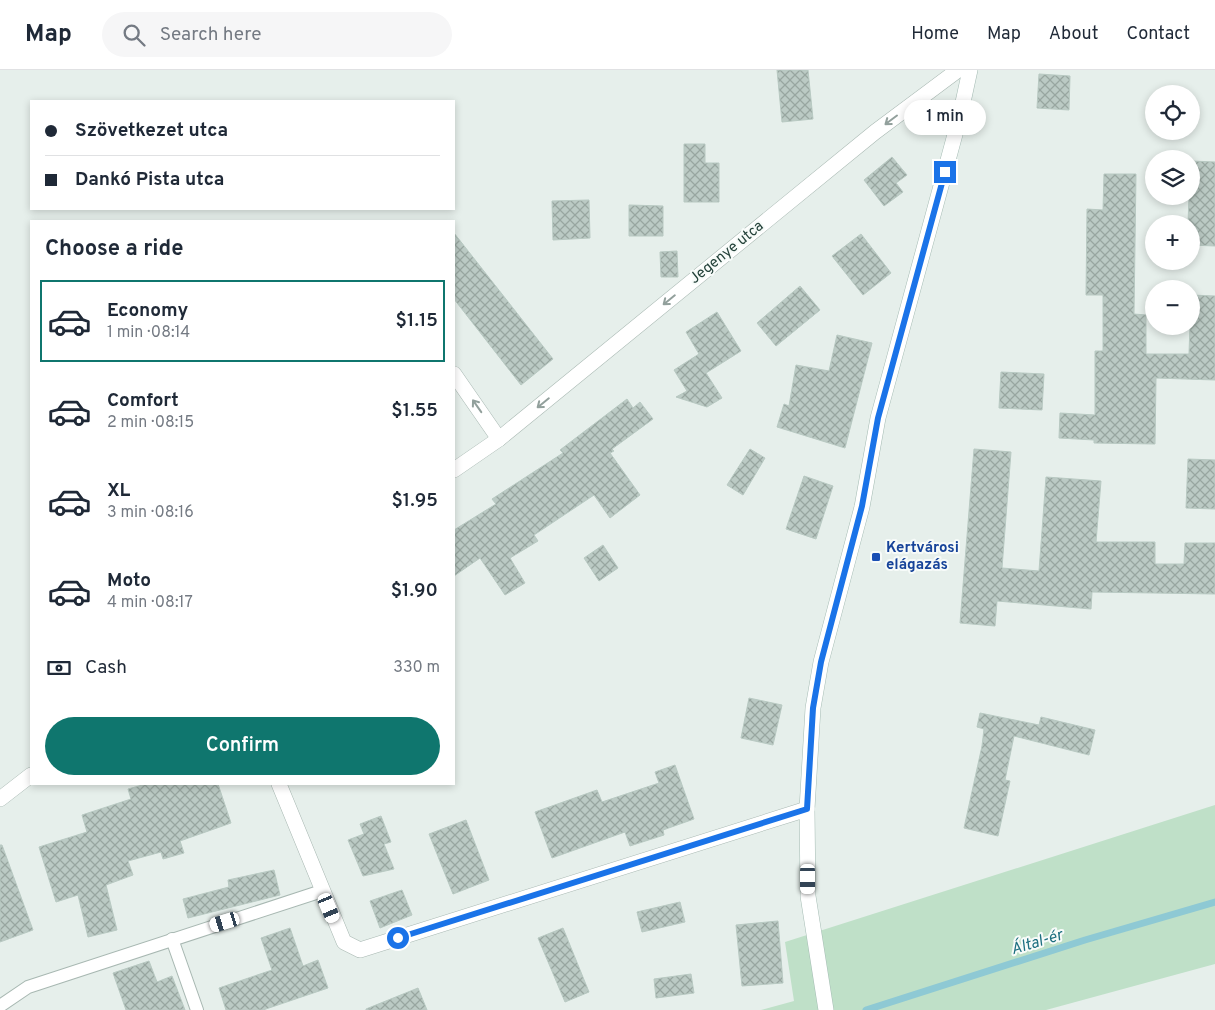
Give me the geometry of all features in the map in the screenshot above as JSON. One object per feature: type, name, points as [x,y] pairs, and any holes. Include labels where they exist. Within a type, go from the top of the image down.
[{"type":"street","name":"Jegenye utca","points":[[455,469],[499,439],[875,132],[958,70]]},
{"type":"street","points":[[825,1007],[808,896],[807,809],[813,708],[821,662],[862,506],[878,418],[960,116],[970,70]]},
{"type":"street","points":[[455,375],[499,439]]},
{"type":"street","points":[[0,799],[30,777]]},
{"type":"street","points":[[279,785],[344,942],[360,950],[807,809]]},
{"type":"lane","points":[[0,1006],[28,987],[322,891]]},
{"type":"lane","points":[[172,939],[197,1010]]},
{"type":"green space","points":[[1215,805],[1215,964],[1046,1010],[761,1010],[794,1001],[785,942]]},
{"type":"building","points":[[777,70],[808,70],[813,119],[782,122]]},
{"type":"building","points":[[1039,74],[1070,76],[1069,110],[1037,108]]},
{"type":"building","points":[[684,144],[705,144],[705,163],[719,163],[719,202],[684,202]]},
{"type":"building","points":[[892,157],[907,175],[896,183],[903,192],[884,206],[864,180]]},
{"type":"building","points":[[1200,161],[1215,162],[1215,246],[1200,245],[1200,215],[1188,215],[1189,205],[1200,205]]},
{"type":"building","points":[[1104,174],[1136,174],[1134,314],[1145,315],[1146,354],[1189,354],[1190,335],[1200,335],[1200,295],[1215,296],[1215,380],[1156,378],[1155,444],[1094,443],[1094,440],[1059,438],[1060,413],[1095,415],[1095,351],[1103,351],[1103,295],[1086,295],[1087,209],[1103,210]]},
{"type":"building","points":[[589,200],[590,238],[553,240],[552,201]]},
{"type":"building","points":[[629,205],[663,206],[663,236],[629,236]]},
{"type":"building","points":[[455,234],[553,359],[521,385],[455,300]]},
{"type":"building","points":[[861,234],[891,273],[863,295],[832,256]]},
{"type":"building","points":[[677,251],[678,277],[661,277],[660,252]]},
{"type":"building","points":[[800,286],[820,310],[776,346],[757,323]]},
{"type":"building","points":[[717,312],[741,351],[706,373],[722,398],[707,407],[676,397],[687,391],[674,370],[699,354],[686,332]]},
{"type":"building","points":[[837,335],[872,343],[845,448],[777,427],[784,404],[789,406],[796,365],[829,371]]},
{"type":"building","points":[[1001,372],[1044,374],[1042,410],[999,408]]},
{"type":"building","points":[[627,399],[633,408],[640,402],[653,419],[612,449],[614,451],[610,453],[640,495],[610,518],[594,495],[534,535],[538,541],[510,558],[525,583],[505,595],[480,558],[455,575],[455,529],[496,504],[492,499],[563,453],[560,450]]},
{"type":"building","points":[[750,449],[765,458],[743,495],[727,485]]},
{"type":"building","points":[[974,449],[1011,452],[1002,568],[1039,571],[1046,477],[1101,481],[1096,542],[1155,542],[1155,564],[1184,564],[1185,543],[1215,543],[1215,594],[1092,592],[1091,609],[997,601],[995,626],[960,623]]},
{"type":"building","points":[[1188,459],[1215,460],[1215,509],[1186,508]]},
{"type":"building","points":[[804,476],[833,486],[816,539],[786,529]]},
{"type":"building","points":[[603,545],[618,568],[599,581],[584,558]]},
{"type":"building","points":[[749,698],[782,705],[773,745],[741,738]]},
{"type":"building","points":[[980,713],[1039,725],[1041,717],[1095,730],[1089,755],[1014,736],[1005,780],[1010,781],[998,836],[964,828],[982,746],[984,729],[977,727]]},
{"type":"building","points":[[675,765],[694,819],[663,830],[664,835],[630,846],[625,832],[552,858],[535,812],[597,790],[602,802],[659,783],[655,772]]},
{"type":"building","points":[[142,785],[218,785],[231,823],[180,841],[184,853],[163,859],[161,852],[128,861],[133,875],[106,885],[117,930],[88,937],[78,895],[56,902],[39,847],[87,832],[82,815],[131,799],[128,789]]},
{"type":"building","points":[[381,816],[391,842],[384,844],[394,869],[363,876],[348,840],[364,834],[360,824]]},
{"type":"building","points":[[466,820],[489,880],[453,894],[429,834]]},
{"type":"building","points":[[0,845],[2,845],[33,930],[0,942]]},
{"type":"building","points":[[274,870],[280,895],[188,918],[183,899],[229,887],[228,880]]},
{"type":"building","points":[[402,890],[412,915],[380,928],[370,901]]},
{"type":"building","points":[[680,902],[685,922],[642,932],[637,912]]},
{"type":"building","points":[[778,921],[783,983],[742,986],[736,925]]},
{"type":"building","points":[[290,928],[303,966],[318,960],[328,988],[263,1010],[226,1010],[219,988],[272,970],[261,938]]},
{"type":"building","points":[[563,928],[589,992],[565,1002],[538,938]]},
{"type":"building","points":[[149,961],[157,982],[172,976],[185,1010],[126,1010],[113,973]]},
{"type":"building","points":[[691,974],[694,993],[656,998],[654,979]]},
{"type":"building","points":[[418,988],[427,1010],[366,1010],[366,1009]]},
{"type":"waterway","name":"Által-ér","points":[[866,1010],[1085,940],[1215,902]]},
{"type":"place","name":"Kertvárosi elágazás","points":[[876,557]]},
{"type":"route","points":[[398,938],[807,809],[813,708],[821,662],[862,506],[878,418],[945,172]]}]
